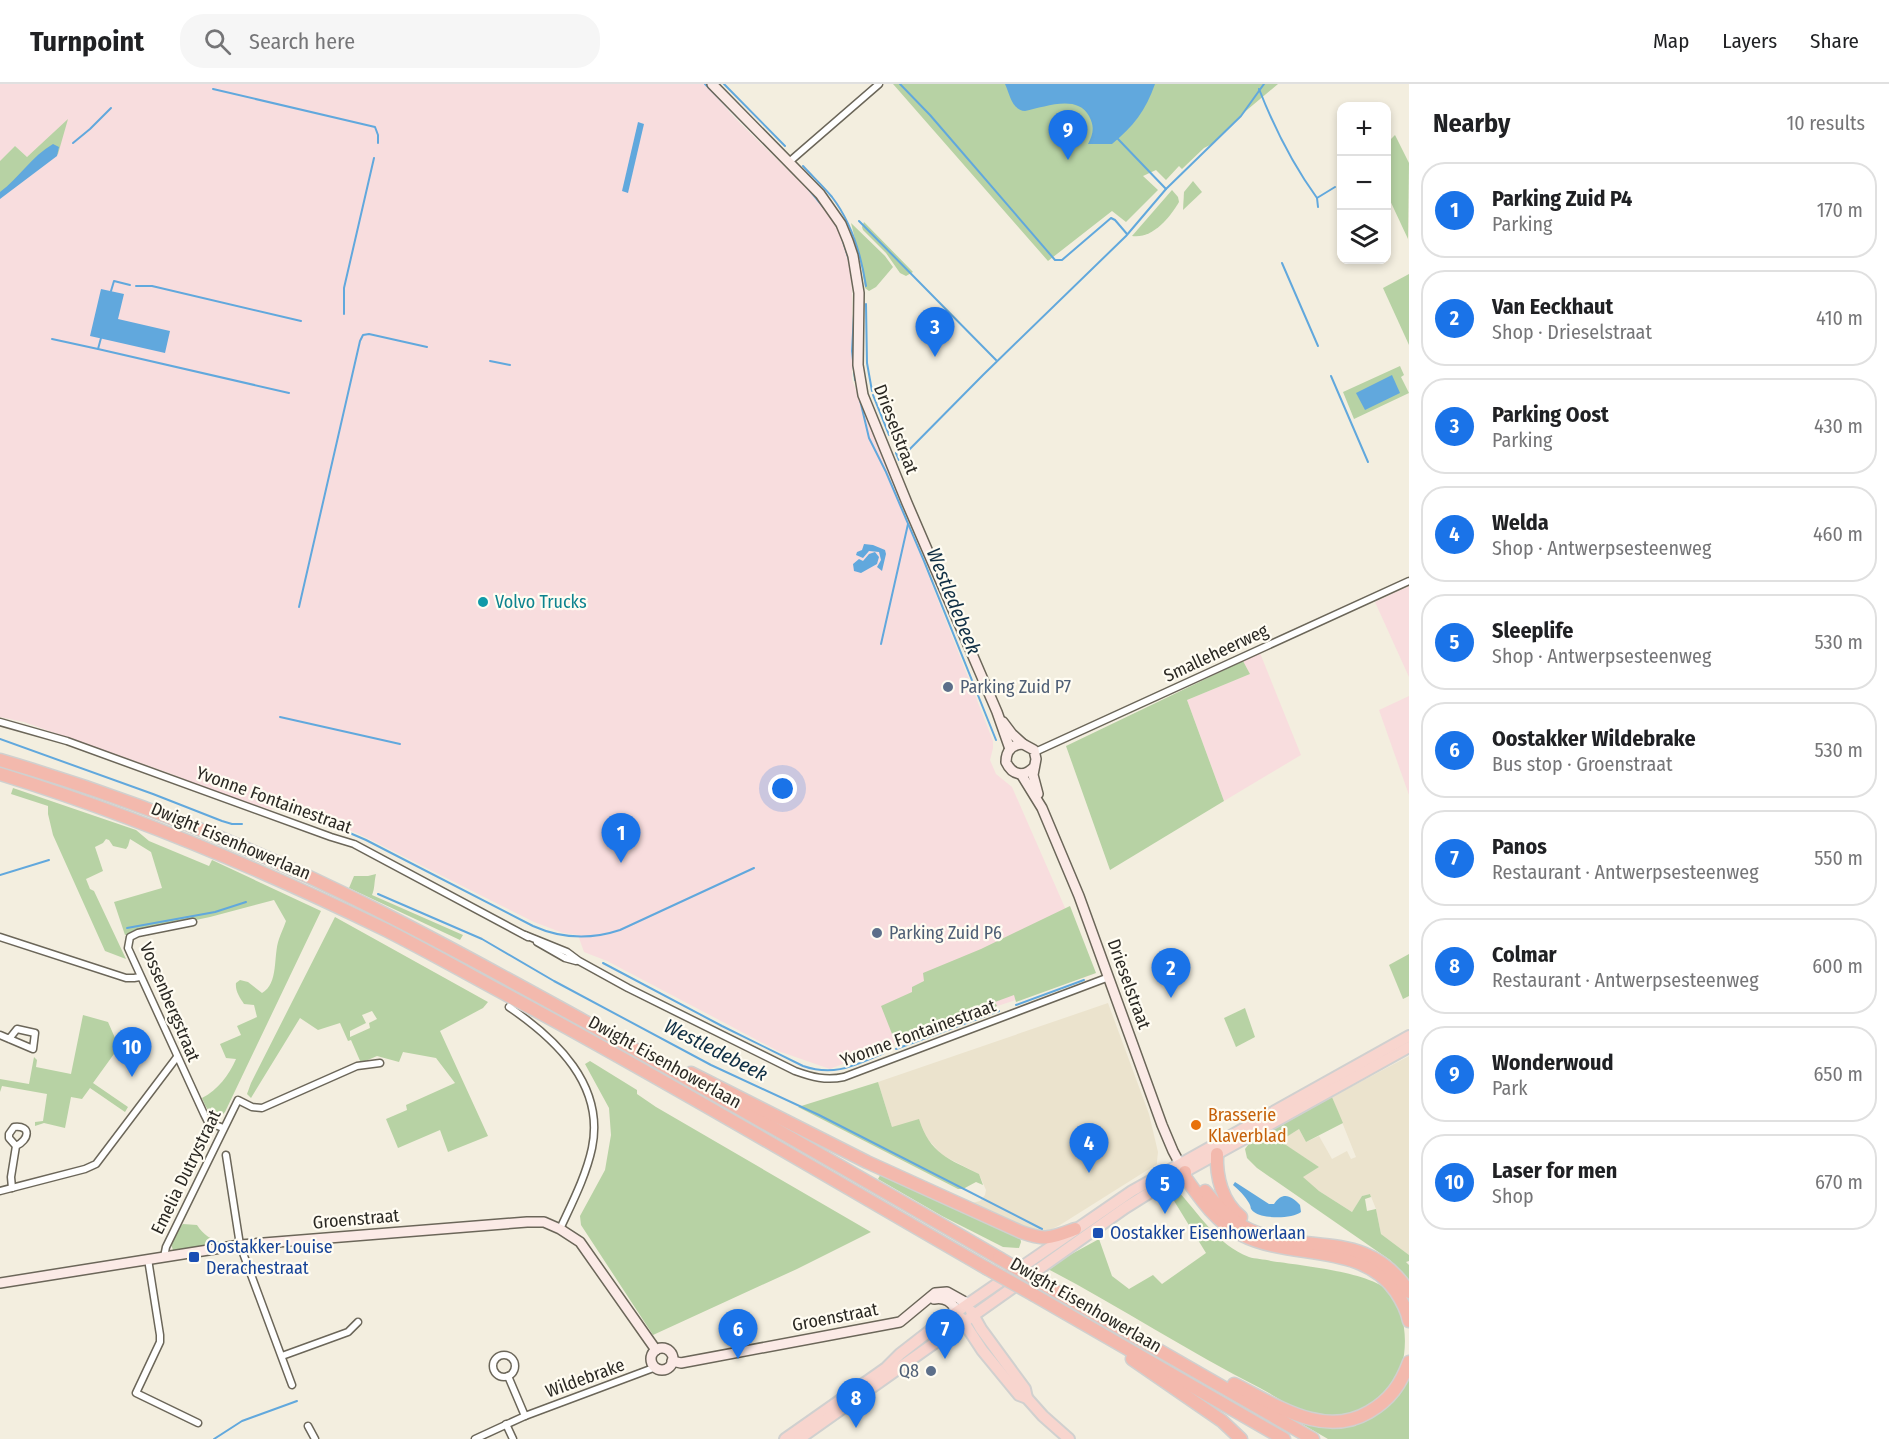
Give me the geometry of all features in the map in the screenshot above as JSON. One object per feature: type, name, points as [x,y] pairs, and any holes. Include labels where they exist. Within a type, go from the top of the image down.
[{"type":"highway","name":"Dwight Eisenhowerlaan","points":[[0,760],[137,805],[226,840],[369,906],[471,959],[634,1050],[1313,1439]]},
{"type":"highway","name":"Dwight Eisenhowerlaan","points":[[0,774],[82,800],[176,836],[318,898],[388,932],[645,1070],[1284,1439]]},
{"type":"highway","points":[[634,1050],[696,1076],[867,1162],[1021,1232],[1042,1239],[1075,1229]]},
{"type":"highway","points":[[1217,1154],[1220,1185],[1227,1202],[1234,1212],[1265,1236]]},
{"type":"highway","points":[[1182,1168],[1191,1174],[1213,1201],[1234,1221],[1249,1230],[1265,1236],[1354,1249],[1387,1266],[1409,1292]]},
{"type":"highway","points":[[1182,1168],[1185,1177],[1208,1209],[1240,1234],[1262,1244],[1333,1256],[1371,1267],[1392,1285],[1402,1300],[1409,1321]]},
{"type":"highway","points":[[1107,1336],[1129,1358],[1222,1421],[1241,1439]]},
{"type":"highway","points":[[1204,1375],[1232,1383],[1308,1419],[1333,1423],[1350,1420],[1377,1408],[1403,1379],[1409,1362]]},
{"type":"main road","points":[[799,1439],[963,1322],[971,1310],[1075,1229],[1132,1191],[1217,1154],[1409,1036]]},
{"type":"main road","points":[[786,1439],[886,1368],[900,1354],[957,1312],[971,1310],[1182,1168],[1330,1086],[1409,1047]]},
{"type":"main road","points":[[971,1310],[983,1331],[1025,1389],[1028,1398],[1043,1416],[1069,1439]]},
{"type":"main road","points":[[957,1312],[1003,1377],[1018,1395],[1028,1398]]},
{"type":"street","name":"Drieselstraat","points":[[712,84],[825,201],[841,224],[855,266],[859,293],[858,365],[863,395],[997,712],[1010,749],[1006,757],[1008,766],[1013,772],[1021,774],[1042,808]]},
{"type":"street","points":[[789,162],[879,84]]},
{"type":"street","name":"Smalleheerweg","points":[[1035,752],[1409,581]]},
{"type":"street","name":"Drieselstraat","points":[[997,712],[1008,730],[1035,752],[1033,775],[1042,808],[1079,896],[1162,1125],[1182,1168]]},
{"type":"street","name":"Yvonne Fontainestraat","points":[[0,722],[67,741],[354,844],[525,935],[567,952],[579,961],[795,1071],[812,1077],[823,1079],[844,1077],[1109,977]]},
{"type":"street","points":[[1010,749],[1014,745],[1023,744]]},
{"type":"street","points":[[1021,774],[1027,773],[1034,767]]},
{"type":"street","name":"Vossenbergstraat","points":[[193,922],[138,933],[130,937],[128,948],[208,1122],[223,1128]]},
{"type":"street","points":[[0,937],[126,978],[140,977]]},
{"type":"street","points":[[509,1007],[536,1026],[566,1056],[583,1083],[591,1103],[594,1124],[592,1148],[584,1176],[560,1229]]},
{"type":"street","points":[[0,1035],[9,1039]]},
{"type":"street","points":[[0,1191],[85,1169],[96,1164],[177,1057]]},
{"type":"street","name":"Emelia Dutrystraat","points":[[164,1257],[166,1247],[237,1100],[252,1107],[262,1108],[357,1066],[380,1063]]},
{"type":"street","points":[[12,1188],[11,1177],[16,1146]]},
{"type":"street","name":"Emelia Dutrystraat","points":[[226,1155],[240,1245],[292,1385]]},
{"type":"street","name":"Groenstraat","points":[[0,1282],[240,1245],[544,1222],[580,1242],[656,1350]]},
{"type":"street","points":[[148,1259],[160,1342],[136,1393],[198,1423]]},
{"type":"street","points":[[925,1300],[935,1293],[947,1293],[965,1302],[971,1310]]},
{"type":"street","points":[[925,1300],[940,1298],[950,1301],[957,1312]]},
{"type":"street","name":"Groenstraat","points":[[672,1361],[681,1363],[900,1322],[925,1300]]},
{"type":"street","points":[[282,1356],[348,1332],[358,1322]]},
{"type":"street","points":[[663,1348],[669,1351],[672,1361],[665,1369],[656,1367],[651,1358],[656,1350],[663,1348]]},
{"type":"street","name":"Wildebrake","points":[[476,1439],[525,1416],[656,1367]]},
{"type":"street","points":[[508,1376],[525,1416]]},
{"type":"street","points":[[506,1424],[513,1439]]},
{"type":"street","points":[[308,1426],[315,1439]]},
{"type":"shaded area","name":"Volvo Trucks","points":[[0,84],[705,84],[735,118],[815,197],[836,225],[849,261],[852,291],[852,380],[993,741],[990,760],[996,774],[1012,787],[1094,974],[949,1022],[830,1069],[778,1051],[607,961],[584,952],[578,935],[563,933],[534,922],[325,819],[283,803],[274,804],[272,810],[229,797],[169,773],[24,722],[0,717],[0,198],[68,120],[27,157],[15,146],[0,161]]},
{"type":"shaded area","points":[[1409,586],[1409,677],[1375,602]]},
{"type":"shaded area","points":[[1260,653],[1301,755],[1224,801],[1187,700],[1250,674],[1243,661]]},
{"type":"shaded area","points":[[1409,696],[1409,795],[1379,710]]},
{"type":"shaded area","points":[[1108,1003],[1149,1114],[1158,1152],[1157,1164],[1060,1225],[1042,1234],[972,1203],[980,1201],[985,1195],[986,1190],[979,1174],[942,1155],[925,1136],[892,1127],[878,1082]]},
{"type":"shaded area","points":[[1409,1056],[1409,1255],[1381,1234],[1376,1209],[1370,1194],[1362,1196],[1352,1212],[1302,1177],[1319,1167],[1279,1141],[1299,1129],[1306,1142],[1319,1136],[1332,1159],[1347,1151],[1351,1159],[1356,1157],[1332,1097]]},
{"type":"green space","points":[[893,84],[1278,84],[1241,115],[1212,144],[1204,148],[1182,169],[1179,166],[1166,180],[1156,170],[1143,176],[1158,190],[1126,222],[1112,211],[1048,261]]},
{"type":"green space","points":[[68,119],[58,154],[0,198],[0,161],[15,146],[27,157]]},
{"type":"green space","points":[[1395,135],[1409,163],[1408,239],[1391,203],[1391,139]]},
{"type":"green space","points":[[1193,181],[1202,192],[1183,210],[1184,192]]},
{"type":"green space","points":[[1172,190],[1179,202],[1165,221],[1153,231],[1132,236]]},
{"type":"green space","points":[[864,222],[913,272],[906,276],[900,273],[886,253],[863,230]]},
{"type":"green space","points":[[851,223],[885,256],[893,267],[876,287],[869,291],[865,288]]},
{"type":"green space","points":[[1409,274],[1409,345],[1383,288]]},
{"type":"green space","points":[[1400,366],[1404,375],[1401,377],[1409,393],[1354,419],[1343,392]]},
{"type":"green space","points":[[1243,661],[1250,674],[1187,700],[1224,801],[1110,870],[1066,746]]},
{"type":"green space","points":[[13,788],[136,830],[149,841],[209,866],[212,860],[321,911],[225,1112],[221,1116],[208,1110],[202,1098],[222,1082],[236,1059],[226,1058],[220,1044],[241,1035],[237,1026],[257,1017],[254,1005],[244,1004],[237,992],[236,983],[240,980],[248,982],[262,993],[271,983],[277,946],[286,921],[274,900],[210,917],[125,935],[114,902],[162,888],[151,852],[130,839],[126,849],[113,846],[106,839],[95,847],[103,871],[86,879],[126,959],[105,951],[53,835],[48,806],[11,794]]},
{"type":"green space","points":[[376,874],[372,895],[463,935],[460,940],[349,888],[354,876]]},
{"type":"green space","points":[[1070,906],[1096,973],[1016,1002],[1014,995],[995,1002],[997,1006],[896,1044],[881,1006],[912,992],[912,987],[924,981],[923,973],[981,949]]},
{"type":"green space","points":[[335,917],[488,1002],[483,1008],[440,1031],[488,1136],[448,1152],[440,1130],[398,1148],[386,1119],[407,1110],[406,1105],[455,1083],[436,1058],[403,1052],[399,1062],[377,1056],[361,1063],[351,1040],[348,1041],[340,1023],[318,1030],[300,1018],[251,1098],[247,1094]],"holes":[[[372,1011],[377,1019],[369,1023],[370,1028],[350,1037],[350,1031],[366,1023],[362,1015]]]},
{"type":"green space","points":[[1409,954],[1409,996],[1403,999],[1389,965]]},
{"type":"green space","points":[[1245,1008],[1255,1037],[1236,1047],[1224,1018]]},
{"type":"green space","points":[[83,1015],[108,1022],[119,1047],[93,1083],[128,1107],[125,1112],[90,1088],[82,1099],[71,1097],[65,1128],[44,1123],[35,1126],[35,1122],[43,1121],[47,1094],[2,1086],[0,1092],[0,1079],[29,1084],[34,1057],[37,1060],[36,1067],[71,1074]]},
{"type":"green space","points":[[590,1061],[637,1090],[637,1094],[656,1107],[871,1232],[797,1269],[653,1335],[581,1225],[580,1216],[605,1170],[611,1135],[609,1108],[585,1064]]},
{"type":"green space","points":[[878,1082],[892,1127],[919,1119],[935,1148],[950,1159],[979,1174],[983,1185],[976,1182],[963,1189],[958,1189],[798,1107]]},
{"type":"green space","points":[[1332,1097],[1343,1123],[1306,1142],[1299,1129],[1280,1141],[1319,1167],[1303,1177],[1319,1191],[1352,1212],[1362,1196],[1370,1194],[1371,1197],[1365,1199],[1367,1211],[1376,1209],[1381,1234],[1409,1255],[1409,1261],[1406,1262],[1409,1265],[1409,1281],[1390,1260],[1257,1168],[1247,1158],[1245,1149],[1251,1141]]},
{"type":"green space","points":[[882,1172],[1020,1237],[1019,1248],[1003,1247],[942,1216],[878,1179]]},
{"type":"green space","points":[[1176,1189],[1209,1228],[1238,1252],[1254,1258],[1350,1274],[1379,1284],[1388,1291],[1400,1313],[1405,1346],[1400,1369],[1384,1393],[1373,1403],[1346,1414],[1317,1415],[1302,1411],[1046,1268],[1099,1239],[1112,1276],[1129,1289],[1153,1275],[1162,1284],[1206,1253],[1168,1191]]},
{"type":"green space","points":[[183,1224],[197,1225],[208,1237],[223,1243],[173,1250],[171,1244]]},
{"type":"green space","points":[[1409,1375],[1409,1439],[1328,1439],[1302,1424],[1321,1428],[1356,1426],[1356,1423]]},
{"type":"water","points":[[1005,84],[1155,84],[1143,110],[1120,138],[1112,144],[1088,144],[1093,127],[1084,109],[1077,105],[1060,104],[1021,110],[1012,101]]},
{"type":"water","points":[[638,122],[644,124],[628,193],[622,191]]},
{"type":"water","points":[[53,144],[59,147],[57,156],[0,199],[0,192]]},
{"type":"water","points":[[101,289],[124,294],[118,319],[170,331],[165,353],[90,336]]},
{"type":"water","points":[[1392,375],[1400,393],[1365,410],[1356,393]]},
{"type":"water","points":[[864,544],[885,550],[882,571],[877,567],[881,560],[879,552],[869,551],[863,558],[856,555],[862,550]]},
{"type":"water","points":[[875,552],[879,557],[877,564],[861,573],[854,571],[853,564],[859,559],[863,561],[869,554]]},
{"type":"water","points":[[1235,1182],[1269,1204],[1274,1204],[1284,1196],[1290,1197],[1300,1205],[1301,1212],[1285,1217],[1258,1214],[1252,1210],[1246,1198],[1233,1185]]},
{"type":"waterway","points":[[705,84],[798,178]]},
{"type":"waterway","points":[[724,84],[785,146]]},
{"type":"waterway","points":[[900,84],[930,115],[1055,260],[1062,260],[1111,218],[1127,234]]},
{"type":"waterway","points":[[896,453],[899,460],[1126,236],[1166,189],[1241,116],[1264,84]]},
{"type":"waterway","points":[[213,89],[375,127],[378,143]]},
{"type":"waterway","points":[[1259,89],[1285,145],[1317,198],[1335,187]]},
{"type":"waterway","points":[[73,143],[111,108]]},
{"type":"waterway","points":[[1118,139],[1166,189]]},
{"type":"waterway","points":[[344,314],[344,288],[374,158]]},
{"type":"waterway","points":[[803,166],[832,197],[845,217],[858,251],[866,286]]},
{"type":"waterway","points":[[806,186],[825,209]]},
{"type":"waterway","points":[[1317,198],[1318,207]]},
{"type":"waterway","points":[[834,221],[850,263]]},
{"type":"waterway","points":[[859,221],[996,360]]},
{"type":"waterway","points":[[1282,263],[1318,346]]},
{"type":"waterway","points":[[111,291],[114,281],[130,285]]},
{"type":"waterway","points":[[136,286],[152,286],[301,321]]},
{"type":"waterway","points":[[855,296],[852,351],[855,380]]},
{"type":"waterway","points":[[866,304],[867,363],[872,391]]},
{"type":"waterway","points":[[299,607],[360,341],[363,335],[369,334],[427,347]]},
{"type":"waterway","points":[[101,338],[98,349],[289,393]]},
{"type":"waterway","points":[[52,339],[98,349]]},
{"type":"waterway","points":[[490,361],[510,365]]},
{"type":"waterway","points":[[1331,376],[1368,462]]},
{"type":"waterway","points":[[873,395],[889,435]]},
{"type":"waterway","name":"Westledebeek","points":[[860,400],[869,438],[924,561],[996,740]]},
{"type":"waterway","points":[[881,644],[908,524]]},
{"type":"waterway","points":[[280,717],[400,744]]},
{"type":"waterway","points":[[0,739],[222,821],[242,824]]},
{"type":"waterway","name":"Westledebeek","points":[[275,807],[280,806],[322,821],[366,840],[533,926],[565,936],[587,937],[620,930],[754,868]]},
{"type":"waterway","points":[[0,875],[49,860]]},
{"type":"waterway","name":"Westledebeek","points":[[378,894],[482,939],[554,981],[711,1065],[819,1115],[1042,1229]]},
{"type":"waterway","points":[[127,928],[215,912],[246,902]]},
{"type":"waterway","points":[[603,963],[803,1066],[835,1070],[884,1053]]},
{"type":"waterway","points":[[1016,1005],[1084,980]]},
{"type":"waterway","points":[[896,1049],[999,1011]]},
{"type":"waterway","points":[[214,1439],[242,1421],[297,1401]]},
{"type":"place","name":"Wonderwoud","points":[[1068,160]]},
{"type":"place","name":"Parking Oost","points":[[935,357]]},
{"type":"place","name":"Volvo Trucks","points":[[483,602]]},
{"type":"place","name":"Parking Zuid P7","points":[[948,687]]},
{"type":"place","name":"Parking Zuid P4","points":[[621,863]]},
{"type":"place","name":"Parking Zuid P6","points":[[877,933]]},
{"type":"place","name":"Van Eeckhaut","points":[[1171,998]]},
{"type":"place","name":"Laser for men","points":[[132,1077]]},
{"type":"place","name":"Brasserie Klaverblad","points":[[1196,1125]]},
{"type":"place","name":"Welda","points":[[1089,1173]]},
{"type":"place","name":"Sleeplife","points":[[1165,1214]]},
{"type":"place","name":"Oostakker Eisenhowerlaan","points":[[1098,1233]]},
{"type":"place","name":"Oostakker Louise Derachestraat","points":[[194,1257]]},
{"type":"place","name":"Oostakker Wildebrake","points":[[738,1359]]},
{"type":"place","name":"Panos","points":[[945,1359]]},
{"type":"place","name":"Q8","points":[[931,1371]]},
{"type":"place","name":"Colmar","points":[[856,1428]]}]
